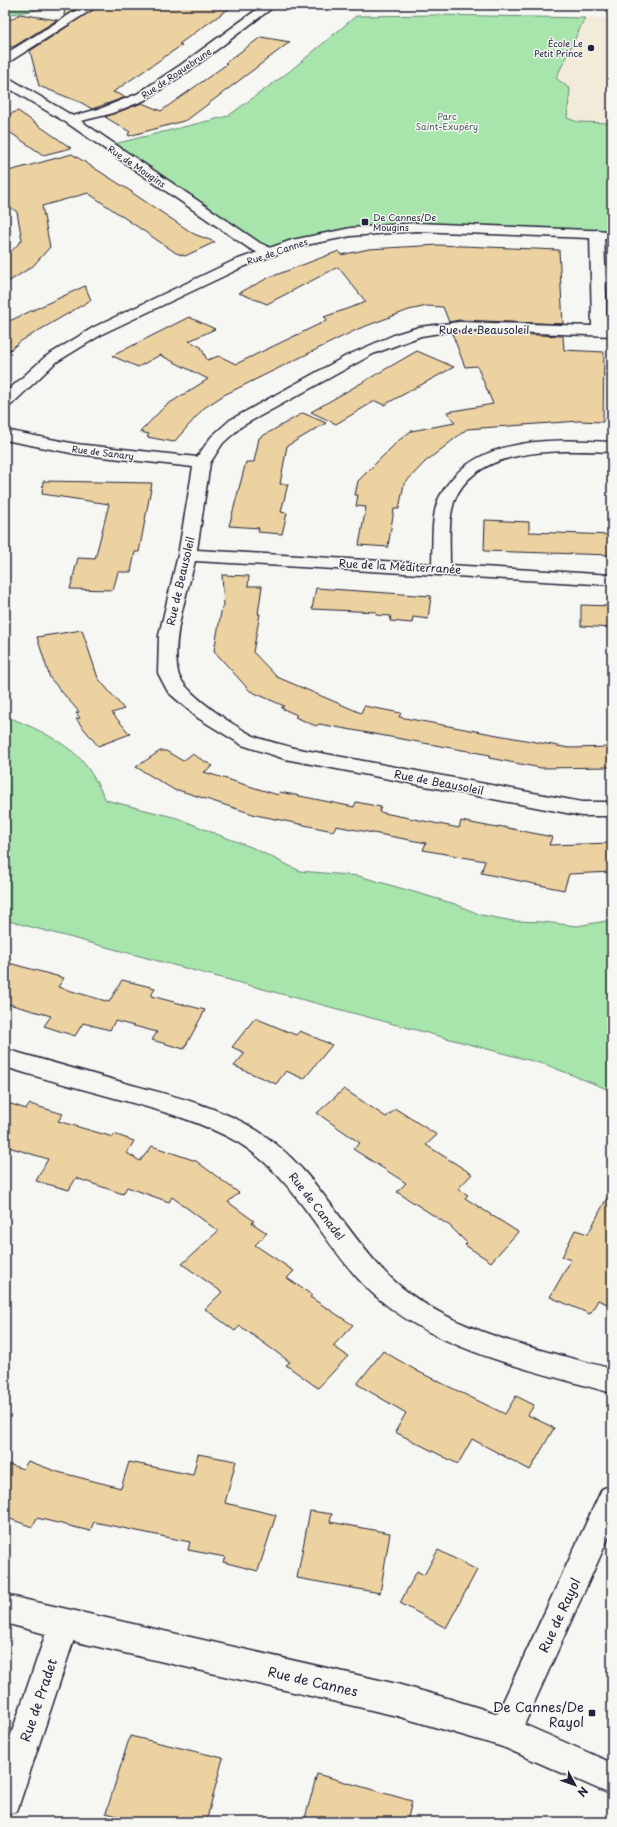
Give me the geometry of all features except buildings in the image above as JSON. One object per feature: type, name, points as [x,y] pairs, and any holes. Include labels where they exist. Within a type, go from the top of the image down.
[{"type":"street","points":[[5,59],[93,5]]},
{"type":"street","name":"Rue de Roquebrune","points":[[71,120],[106,111],[141,97],[186,67],[270,5]]},
{"type":"street","name":"Rue de Mougins","points":[[5,81],[18,87],[71,120],[255,246],[268,252]]},
{"type":"street","name":"Rue de Cannes","points":[[5,402],[50,360],[77,342],[99,330],[232,267],[268,252],[313,239],[395,228],[438,226],[612,234]]},
{"type":"street","points":[[597,234],[606,331]]},
{"type":"street","name":"Rue de Beausoleil","points":[[606,331],[459,326],[442,327],[410,333],[378,346],[248,416],[231,427],[217,440],[202,463],[187,555],[168,635],[166,656],[168,673],[175,688],[205,714],[249,741],[292,754],[582,809],[612,809]]},
{"type":"street","name":"Rue de Sanary","points":[[5,435],[76,449],[202,463]]},
{"type":"street","points":[[441,569],[444,509],[448,496],[457,483],[468,472],[496,456],[536,447],[575,445],[612,447]]},
{"type":"street","name":"Rue de la Méditerranée","points":[[187,555],[612,580]]},
{"type":"street","name":"Rue de Canadel","points":[[5,1058],[179,1108],[243,1134],[263,1147],[283,1164],[299,1181],[355,1257],[374,1279],[412,1308],[460,1335],[612,1381]]},
{"type":"street","name":"Rue de Rayol","points":[[505,1732],[612,1498]]},
{"type":"street","name":"Rue de Cannes","points":[[5,1609],[64,1624],[396,1700],[447,1714],[505,1732],[612,1779]]},
{"type":"street","name":"Rue de Pradet","points":[[5,1799],[64,1624]]},
{"type":"shaded area","name":"École Le Petit Prince","points":[[585,18],[612,18],[612,123],[578,122],[566,118],[570,89],[556,78]]},
{"type":"green space","points":[[5,5],[70,5],[5,15]]},
{"type":"green space","name":"Parc Saint-Exupéry","points":[[438,15],[585,18],[556,78],[570,89],[567,118],[578,122],[612,123],[612,235],[371,230],[268,252],[106,146],[228,116],[290,71],[356,16]]},
{"type":"green space","points":[[5,716],[40,731],[66,746],[88,768],[106,800],[177,818],[251,847],[300,871],[359,876],[455,904],[481,915],[513,921],[544,922],[577,926],[612,920],[612,1052],[607,1059],[612,1064],[612,1091],[547,1065],[5,920]]},
{"type":"place","name":"École Le Petit Prince","points":[[591,48]]},
{"type":"place","name":"De Cannes/De Mougins","points":[[365,222]]},
{"type":"place","name":"De Cannes/De Rayol","points":[[592,1713]]}]
